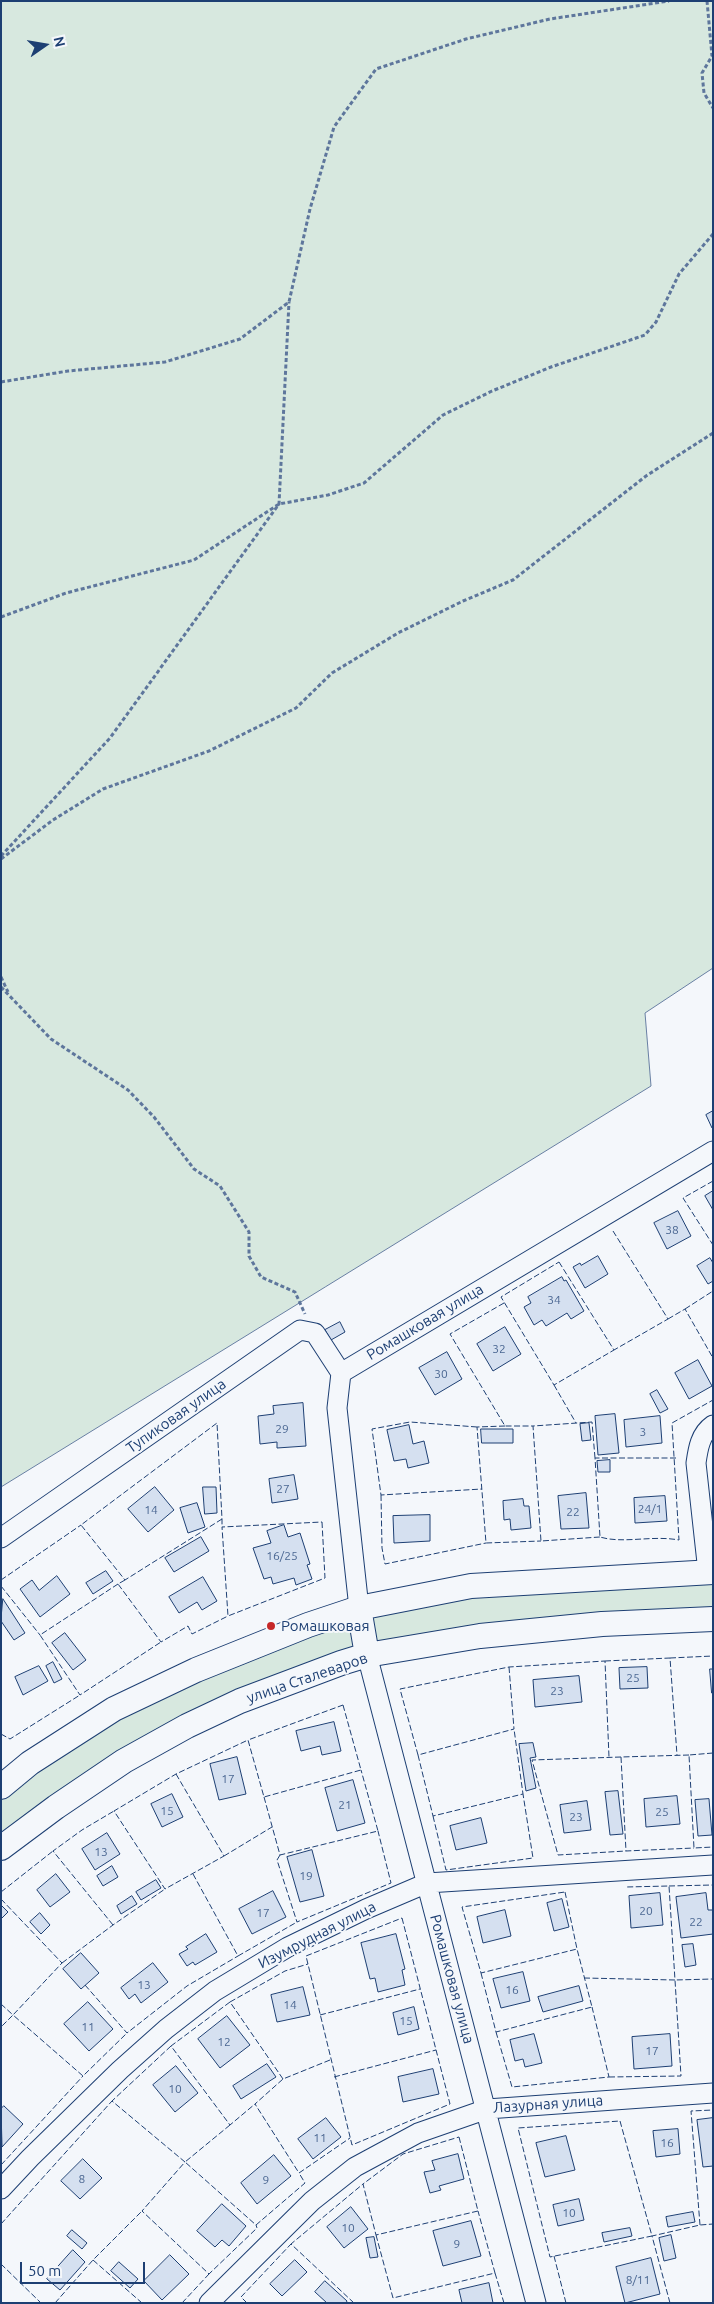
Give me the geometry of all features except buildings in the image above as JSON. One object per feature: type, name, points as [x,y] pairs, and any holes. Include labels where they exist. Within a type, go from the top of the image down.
[{"type":"main road","points":[[1,1787],[30,1763],[114,1710],[196,1670],[308,1625],[359,1608],[471,1586],[710,1572]]},
{"type":"main road","points":[[359,1608],[367,1655]]},
{"type":"main road","name":"улица Сталеваров","points":[[1,1848],[56,1806],[124,1761],[186,1726],[240,1701],[341,1663],[367,1655],[489,1635],[602,1624],[713,1618]]},
{"type":"street","name":"Ромашковая улица","points":[[341,1373],[713,1151]]},
{"type":"street","name":"Тупиковая улица","points":[[1,1538],[300,1330],[315,1333]]},
{"type":"street","points":[[315,1333],[341,1373],[337,1408],[359,1608]]},
{"type":"street","points":[[710,1572],[696,1464],[698,1446],[707,1429],[713,1425]]},
{"type":"street","name":"Ромашковая улица","points":[[367,1655],[536,2303]]},
{"type":"street","name":"Изумрудная улица","points":[[1,2190],[30,2158],[120,2070],[166,2029],[215,1991],[288,1947],[366,1909],[427,1884],[713,1865]]},
{"type":"street","name":"Лазурная улица","points":[[208,2303],[312,2201],[355,2167],[418,2133],[486,2109],[713,2093]]},
{"type":"path","points":[[1,857],[110,738],[279,504],[289,302],[310,209],[334,127],[376,69],[466,38],[550,19],[669,1]]},
{"type":"path","points":[[707,1],[712,56],[702,73],[704,93],[713,108]]},
{"type":"path","points":[[1,618],[66,592],[194,560],[279,504],[328,495],[364,483],[443,415],[492,391],[551,366],[645,334],[656,322],[678,274],[713,234]]},
{"type":"path","points":[[1,382],[68,371],[165,362],[240,339],[289,302]]},
{"type":"path","points":[[1,857],[53,820],[103,789],[209,751],[296,708],[332,673],[398,633],[463,601],[513,580],[646,476],[713,433]]},
{"type":"path","points":[[1,978],[8,993]]},
{"type":"path","points":[[1,987],[52,1039],[128,1090],[154,1118],[194,1169],[220,1186],[249,1232],[249,1256],[261,1277],[295,1292],[315,1333]]},
{"type":"shaded area","points":[[1,1],[713,1],[713,968],[645,1013],[651,1086],[1,1487]]},
{"type":"shaded area","points":[[713,1581],[713,1610],[376,1644],[372,1616],[497,1592]]},
{"type":"shaded area","points":[[348,1623],[353,1626],[358,1643],[353,1650],[158,1732],[73,1781],[1,1835],[1,1796],[19,1782],[142,1703],[212,1673]]},
{"type":"fence","points":[[713,1181],[683,1198],[713,1245]]},
{"type":"fence","points":[[613,1231],[668,1319],[614,1350]]},
{"type":"fence","points":[[559,1262],[614,1350],[554,1385],[501,1297],[559,1262]]},
{"type":"fence","points":[[685,1309],[713,1291]]},
{"type":"fence","points":[[504,1303],[450,1334],[505,1426],[533,1426]]},
{"type":"fence","points":[[668,1319],[685,1309],[713,1358]]},
{"type":"fence","points":[[554,1385],[576,1423]]},
{"type":"fence","points":[[676,1458],[595,1458],[600,1537],[618,1540],[658,1538],[679,1540],[672,1423],[713,1400]]},
{"type":"fence","points":[[477,1427],[410,1422],[372,1429],[381,1495],[482,1489]]},
{"type":"fence","points":[[595,1458],[592,1422],[533,1426],[541,1541],[600,1537]]},
{"type":"fence","points":[[222,1519],[125,1580],[81,1525],[217,1423],[222,1519],[222,1527]]},
{"type":"fence","points":[[505,1426],[477,1427],[486,1543],[541,1541]]},
{"type":"fence","points":[[381,1495],[382,1548],[385,1564],[486,1543]]},
{"type":"fence","points":[[322,1522],[325,1578],[228,1616],[222,1527],[322,1522]]},
{"type":"fence","points":[[1,1580],[81,1525]]},
{"type":"fence","points":[[125,1580],[118,1584],[161,1642],[188,1626],[192,1634],[228,1616]]},
{"type":"fence","points":[[118,1584],[40,1635],[80,1695],[161,1642]]},
{"type":"fence","points":[[1,1586],[40,1635]]},
{"type":"fence","points":[[670,1658],[713,1656]]},
{"type":"fence","points":[[605,1661],[670,1658],[677,1755]]},
{"type":"fence","points":[[509,1667],[514,1729],[418,1755],[400,1689],[509,1667],[605,1661],[609,1757]]},
{"type":"fence","points":[[1,1734],[10,1739],[80,1695]]},
{"type":"fence","points":[[343,1705],[361,1770],[264,1797],[248,1740],[343,1705]]},
{"type":"fence","points":[[418,1755],[433,1816],[523,1794],[514,1729]]},
{"type":"fence","points":[[176,1774],[224,1856],[165,1889],[114,1811],[176,1774],[248,1740]]},
{"type":"fence","points":[[713,1753],[689,1755],[694,1848],[713,1847]]},
{"type":"fence","points":[[689,1755],[621,1757],[626,1851],[694,1848]]},
{"type":"fence","points":[[621,1757],[532,1760],[558,1855],[626,1851]]},
{"type":"fence","points":[[264,1797],[280,1855],[378,1831],[361,1770]]},
{"type":"fence","points":[[433,1816],[446,1870],[533,1858],[523,1794]]},
{"type":"fence","points":[[113,1925],[53,1851],[82,1830],[114,1811]]},
{"type":"fence","points":[[224,1856],[272,1827]]},
{"type":"fence","points":[[280,1855],[277,1860],[297,1922],[391,1883],[378,1831]]},
{"type":"fence","points":[[1,1892],[53,1851]]},
{"type":"fence","points":[[193,1874],[238,1956],[297,1922]]},
{"type":"fence","points":[[669,1886],[713,1885]]},
{"type":"fence","points":[[584,1978],[675,1980],[669,1886],[626,1887]]},
{"type":"fence","points":[[62,1963],[165,1889]]},
{"type":"fence","points":[[565,1892],[577,1949],[481,1973],[462,1907],[565,1892]]},
{"type":"fence","points":[[1,1899],[62,1963],[13,2015],[83,2076],[127,2033]]},
{"type":"fence","points":[[402,1918],[450,2104],[352,2145],[306,1956],[402,1918]]},
{"type":"fence","points":[[481,1973],[496,2032],[592,2007],[577,1949]]},
{"type":"fence","points":[[85,1985],[127,2033],[187,1986],[238,1956]]},
{"type":"fence","points":[[283,2079],[230,2002],[285,1971],[308,1964]]},
{"type":"fence","points":[[609,2077],[681,2076],[675,1980],[713,1979]]},
{"type":"fence","points":[[320,2015],[420,1989]]},
{"type":"fence","points":[[230,2002],[171,2046],[230,2125],[255,2104]]},
{"type":"fence","points":[[1,2004],[13,2015],[1,2027]]},
{"type":"fence","points":[[496,2032],[512,2087],[609,2077],[592,2007]]},
{"type":"fence","points":[[171,2046],[112,2101],[185,2162],[142,2211],[209,2274],[257,2228],[256,2225]]},
{"type":"fence","points":[[334,2077],[436,2050]]},
{"type":"fence","points":[[330,2060],[283,2079],[255,2104],[299,2173],[350,2138]]},
{"type":"fence","points":[[1,2165],[83,2076]]},
{"type":"fence","points":[[1,2224],[112,2101]]},
{"type":"fence","points":[[700,2225],[691,2111],[713,2110]]},
{"type":"fence","points":[[620,2121],[652,2236],[550,2257],[518,2128],[620,2121]]},
{"type":"fence","points":[[230,2125],[185,2162],[256,2225],[305,2183],[299,2173]]},
{"type":"fence","points":[[459,2137],[478,2211],[376,2235],[363,2184],[403,2154],[459,2137]]},
{"type":"fence","points":[[354,2303],[291,2244],[363,2184]]},
{"type":"fence","points":[[55,2303],[93,2260],[142,2211]]},
{"type":"fence","points":[[376,2235],[393,2298],[495,2273],[478,2211]]},
{"type":"fence","points":[[670,2303],[652,2236],[700,2225],[713,2224]]},
{"type":"fence","points":[[247,2303],[241,2297],[291,2244]]},
{"type":"fence","points":[[554,2256],[566,2303]]},
{"type":"fence","points":[[93,2260],[142,2303]]},
{"type":"fence","points":[[1,2264],[41,2303]]},
{"type":"fence","points":[[495,2273],[504,2303]]},
{"type":"fence","points":[[182,2303],[209,2274]]},
{"type":"place","name":"Ромашковая","points":[[271,1626]]}]
